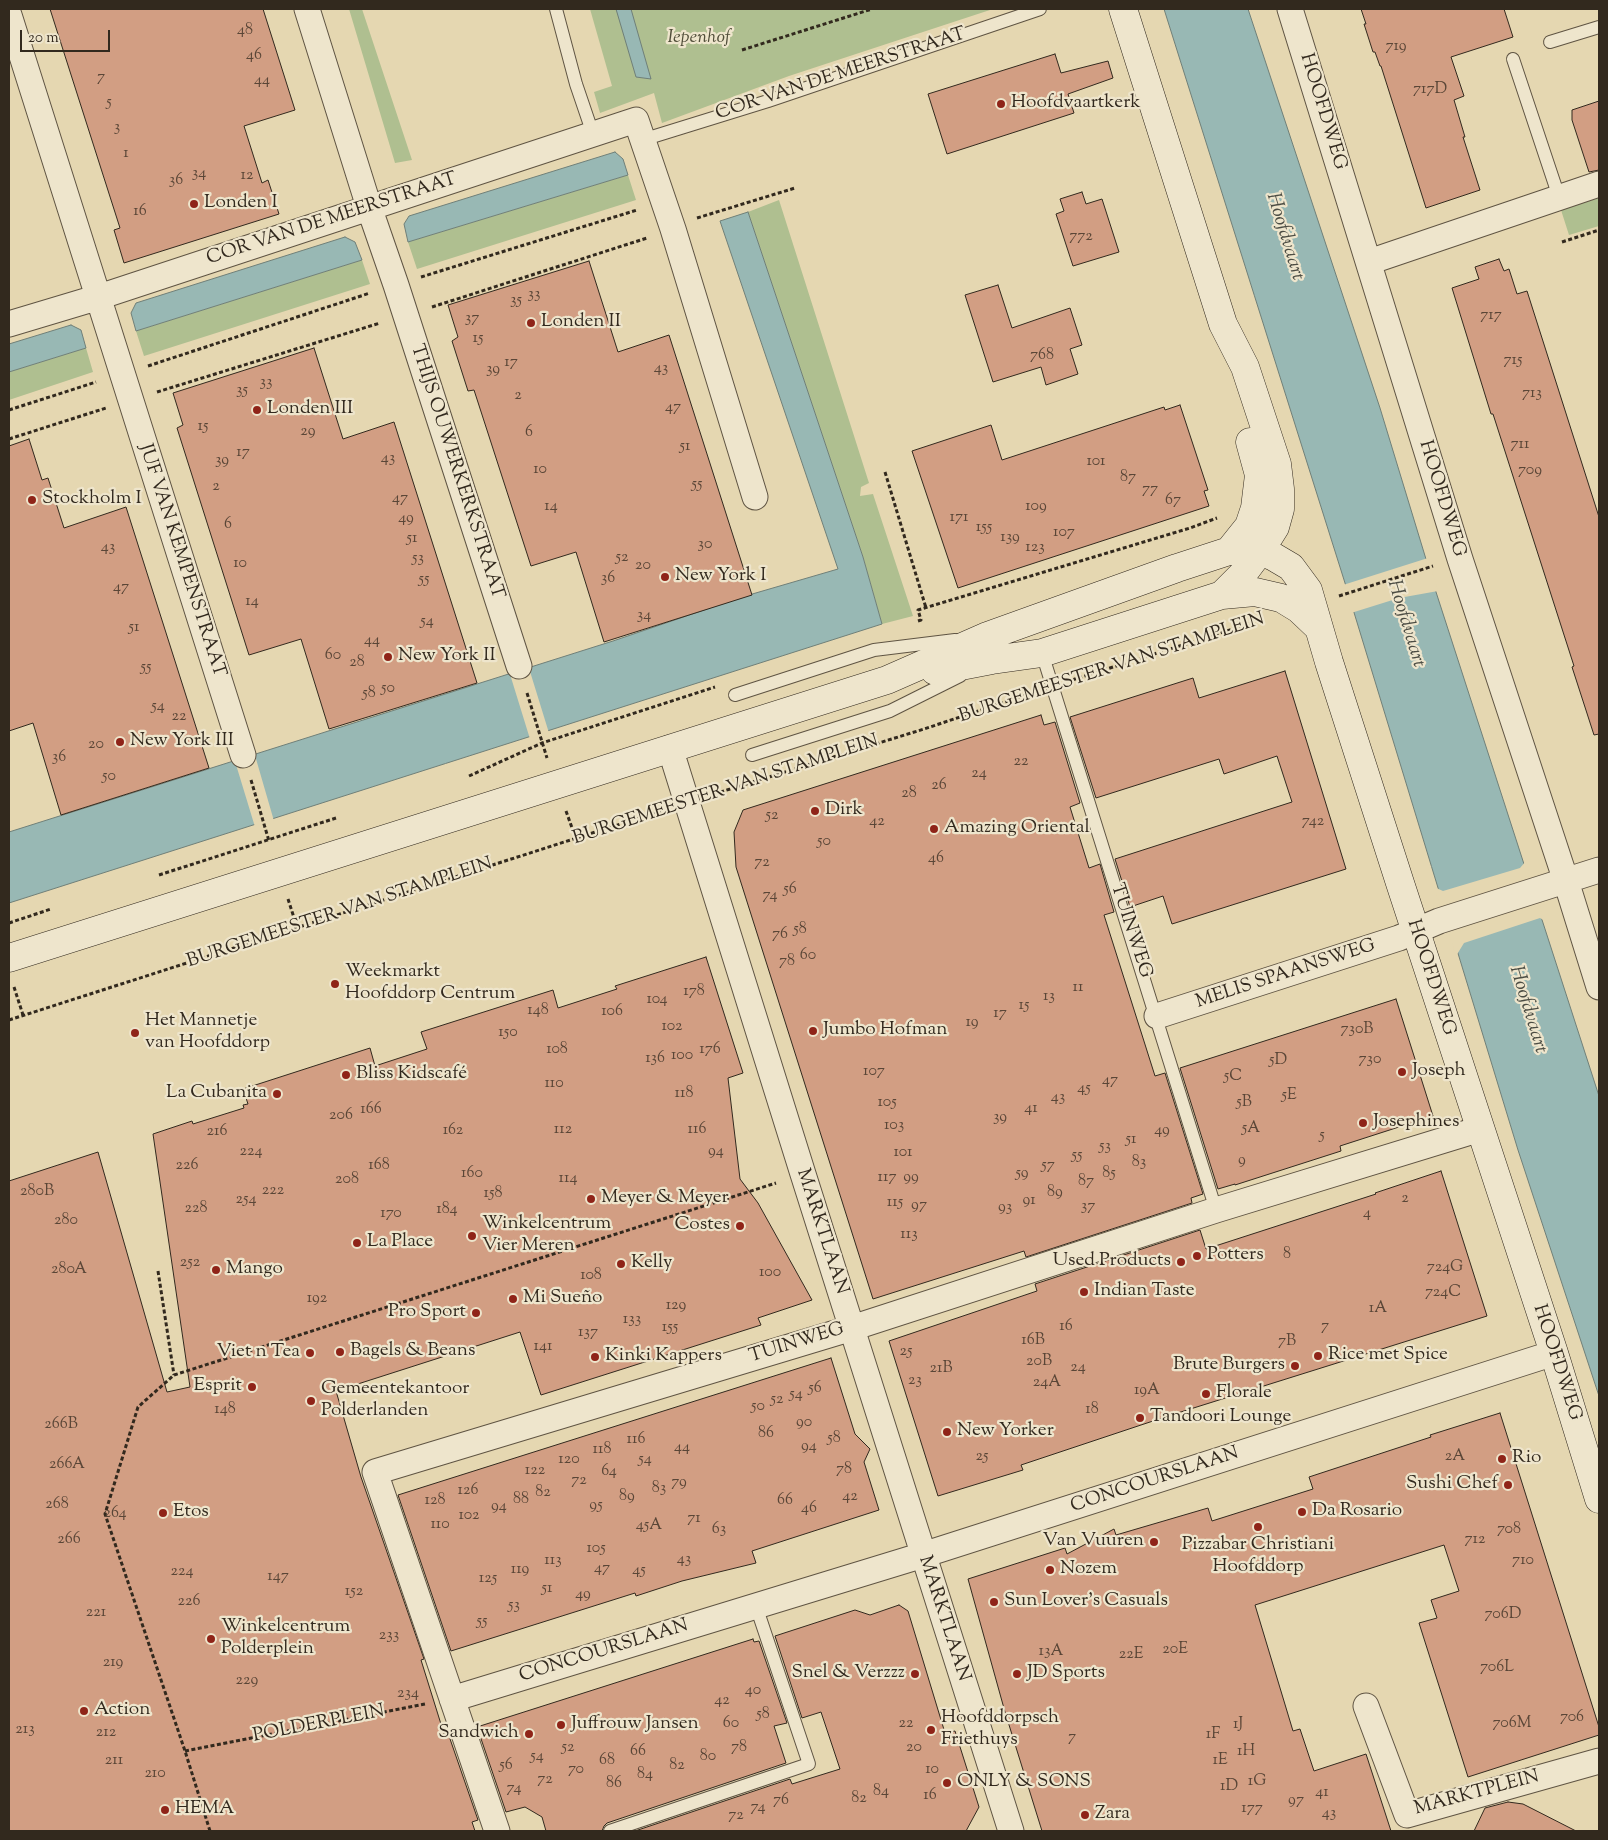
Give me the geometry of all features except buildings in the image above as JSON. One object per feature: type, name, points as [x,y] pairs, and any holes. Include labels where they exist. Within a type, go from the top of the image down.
[{"type":"street","name":"THIJS OUWERKERKSTRAAT","points":[[307,9],[369,207],[406,315],[519,666]]},
{"type":"street","points":[[1123,9],[1223,324],[1245,367],[1277,464],[1280,510],[1275,527],[1242,575],[1222,595]]},
{"type":"street","name":"HOOFDWEG","points":[[1290,9],[1460,559],[1566,880],[1599,987]]},
{"type":"street","name":"JUF VAN KEMPENSTRAAT","points":[[9,15],[243,755]]},
{"type":"street","name":"COR VAN DE MEERSTRAAT","points":[[9,324],[98,297],[636,120],[672,228],[755,497]]},
{"type":"street","points":[[1369,262],[1599,184]]},
{"type":"street","points":[[1223,324],[1228,371],[1258,466],[1259,475],[1255,508],[1249,526],[1229,552]]},
{"type":"street","name":"HOOFDWEG","points":[[1260,551],[1291,567],[1323,609],[1427,926],[1480,1129],[1554,1353],[1599,1499]]},
{"type":"street","name":"BURGEMEESTER VAN STAMPLEIN","points":[[10,969],[670,748],[988,648],[1177,568],[1229,552],[1260,551]]},
{"type":"street","name":"HOOFDWEG","points":[[1222,595],[1255,592],[1281,598],[1299,609],[1323,609]]},
{"type":"street","name":"BURGEMEESTER VAN STAMPLEIN","points":[[988,648],[1042,653],[1222,595]]},
{"type":"street","name":"MARKTLAAN","points":[[670,748],[1010,1831]]},
{"type":"street","name":"MELIS SPAANSWEG","points":[[1157,1016],[1399,938],[1427,926],[1599,870]]},
{"type":"street","name":"TUINWEG","points":[[452,1699],[375,1472],[852,1328],[1216,1210],[1480,1129]]},
{"type":"street","name":"CONCOURSLAAN","points":[[452,1699],[922,1555],[1554,1353]]},
{"type":"street","points":[[452,1699],[496,1831]]},
{"type":"street","name":"MARKTPLEIN","points":[[1366,1706],[1407,1815],[1599,1761]]},
{"type":"lane","points":[[556,9],[576,84],[593,134]]},
{"type":"lane","name":"COR VAN DE MEERSTRAAT","points":[[642,140],[768,101],[1040,9]]},
{"type":"lane","points":[[1550,42],[1599,27]]},
{"type":"lane","points":[[1513,59],[1559,196]]},
{"type":"lane","points":[[735,695],[874,650],[988,648]]},
{"type":"lane","points":[[752,755],[890,711],[988,648]]},
{"type":"lane","name":"TUINWEG","points":[[1042,653],[1157,1016],[1216,1210]]},
{"type":"lane","points":[[610,1831],[809,1764],[756,1606]]},
{"type":"path","points":[[742,50],[858,11],[872,9]]},
{"type":"path","points":[[9,440],[131,400],[406,315],[795,188]]},
{"type":"path","points":[[9,410],[396,285],[662,202]]},
{"type":"path","points":[[1562,242],[1599,230]]},
{"type":"path","points":[[885,472],[926,608]]},
{"type":"path","points":[[911,623],[921,620],[918,610],[1190,528],[1221,516]]},
{"type":"path","points":[[1323,609],[1434,566]]},
{"type":"path","name":"BURGEMEESTER VAN STAMPLEIN","points":[[9,1020],[1251,623]]},
{"type":"path","points":[[519,666],[540,737]]},
{"type":"path","points":[[469,776],[542,743],[722,685]]},
{"type":"path","points":[[243,755],[265,825]]},
{"type":"path","points":[[159,875],[336,818]]},
{"type":"path","points":[[9,923],[51,909]]},
{"type":"path","points":[[10,969],[23,1015]]},
{"type":"path","points":[[210,1831],[105,1514],[138,1407],[174,1375],[803,1174]]},
{"type":"path","points":[[158,1271],[174,1375]]},
{"type":"path","name":"POLDERPLEIN","points":[[185,1751],[452,1699]]},
{"type":"green space","points":[[349,9],[362,9],[412,160],[395,163]]},
{"type":"green space","name":"Iepenhof","points":[[590,9],[993,9],[789,76],[662,123],[654,93],[600,113],[594,92],[612,86]]},
{"type":"green space","points":[[628,175],[636,200],[417,269],[408,242]]},
{"type":"green space","points":[[1599,198],[1599,226],[1569,235],[1561,210]]},
{"type":"green space","points":[[779,200],[869,483],[861,487],[860,496],[873,494],[913,616],[882,624],[863,557],[748,212]]},
{"type":"green space","points":[[362,260],[370,284],[144,356],[136,331]]},
{"type":"green space","points":[[86,348],[93,372],[9,400],[9,372]]},
{"type":"water","points":[[616,9],[631,9],[651,79],[636,77]]},
{"type":"water","name":"Hoofdvaart","points":[[1164,9],[1248,9],[1380,408],[1436,592],[1599,1096],[1599,1396],[1518,1150],[1345,583]]},
{"type":"water","points":[[615,152],[623,159],[628,175],[408,242],[404,224],[409,216]]},
{"type":"water","points":[[748,212],[863,557],[882,624],[9,903],[9,832],[613,641],[742,597],[838,569],[720,221]]},
{"type":"water","points":[[345,237],[355,242],[362,260],[136,331],[131,313],[136,303]]},
{"type":"water","points":[[71,325],[81,330],[86,348],[9,372],[9,344]]},
{"type":"pier","points":[[1428,558],[1438,591],[1399,598],[1351,613],[1343,585]]},
{"type":"pier","points":[[528,665],[549,733],[530,739],[509,671]]},
{"type":"pier","points":[[254,752],[274,821],[255,827],[234,758]]},
{"type":"pier","points":[[1526,861],[1545,921],[1540,918],[1464,943],[1456,956],[1434,887],[1443,891],[1520,868]]},
{"type":"place","name":"Hoofdvaartkerk","points":[[1001,104]]},
{"type":"place","name":"Londen I","points":[[194,204]]},
{"type":"place","name":"Londen II","points":[[531,323]]},
{"type":"place","name":"Londen III","points":[[257,410]]},
{"type":"place","name":"Stockholm I","points":[[32,500]]},
{"type":"place","name":"New York I","points":[[665,577]]},
{"type":"place","name":"New York II","points":[[388,657]]},
{"type":"place","name":"New York III","points":[[120,742]]},
{"type":"place","name":"Dirk","points":[[815,811]]},
{"type":"place","name":"Amazing Oriental","points":[[934,829]]},
{"type":"place","name":"Weekmarkt Hoofddorp Centrum","points":[[335,984]]},
{"type":"place","name":"Jumbo Hofman","points":[[813,1031]]},
{"type":"place","name":"Het Mannetje van Hoofddorp","points":[[135,1033]]},
{"type":"place","name":"Joseph","points":[[1402,1072]]},
{"type":"place","name":"Bliss Kidscafé","points":[[346,1075]]},
{"type":"place","name":"La Cubanita","points":[[277,1094]]},
{"type":"place","name":"Josephines","points":[[1363,1123]]},
{"type":"place","name":"Meyer & Meyer","points":[[591,1199]]},
{"type":"place","name":"Costes","points":[[740,1226]]},
{"type":"place","name":"Winkelcentrum Vier Meren","points":[[472,1236]]},
{"type":"place","name":"La Place","points":[[357,1243]]},
{"type":"place","name":"Potters","points":[[1197,1256]]},
{"type":"place","name":"Used Products","points":[[1181,1262]]},
{"type":"place","name":"Kelly","points":[[621,1264]]},
{"type":"place","name":"Mango","points":[[216,1270]]},
{"type":"place","name":"Indian Taste","points":[[1084,1292]]},
{"type":"place","name":"Mi Sueño","points":[[513,1299]]},
{"type":"place","name":"Pro Sport","points":[[476,1313]]},
{"type":"place","name":"Bagels & Beans","points":[[340,1352]]},
{"type":"place","name":"Viet n Tea","points":[[310,1353]]},
{"type":"place","name":"Rice met Spice","points":[[1318,1356]]},
{"type":"place","name":"Kinki Kappers","points":[[595,1357]]},
{"type":"place","name":"Brute Burgers","points":[[1295,1366]]},
{"type":"place","name":"Esprit","points":[[252,1387]]},
{"type":"place","name":"Florale","points":[[1206,1394]]},
{"type":"place","name":"Gemeentekantoor Polderlanden","points":[[311,1401]]},
{"type":"place","name":"Tandoori Lounge","points":[[1140,1418]]},
{"type":"place","name":"New Yorker","points":[[947,1432]]},
{"type":"place","name":"Rio","points":[[1502,1459]]},
{"type":"place","name":"Sushi Chef","points":[[1508,1485]]},
{"type":"place","name":"Da Rosario","points":[[1302,1512]]},
{"type":"place","name":"Etos","points":[[163,1513]]},
{"type":"place","name":"Pizzabar Christiani Hoofddorp","points":[[1258,1527]]},
{"type":"place","name":"Van Vuuren","points":[[1154,1542]]},
{"type":"place","name":"Nozem","points":[[1050,1570]]},
{"type":"place","name":"Sun Lover's Casuals","points":[[994,1602]]},
{"type":"place","name":"Winkelcentrum Polderplein","points":[[211,1639]]},
{"type":"place","name":"Snel & Verzzz","points":[[915,1674]]},
{"type":"place","name":"JD Sports","points":[[1017,1674]]},
{"type":"place","name":"Action","points":[[84,1711]]},
{"type":"place","name":"Juffrouw Jansen","points":[[561,1725]]},
{"type":"place","name":"Hoofddorpsch Friethuys","points":[[931,1730]]},
{"type":"place","name":"Sandwich","points":[[529,1734]]},
{"type":"place","name":"ONLY & SONS","points":[[947,1783]]},
{"type":"place","name":"HEMA","points":[[165,1810]]},
{"type":"place","name":"Zara","points":[[1085,1815]]}]
